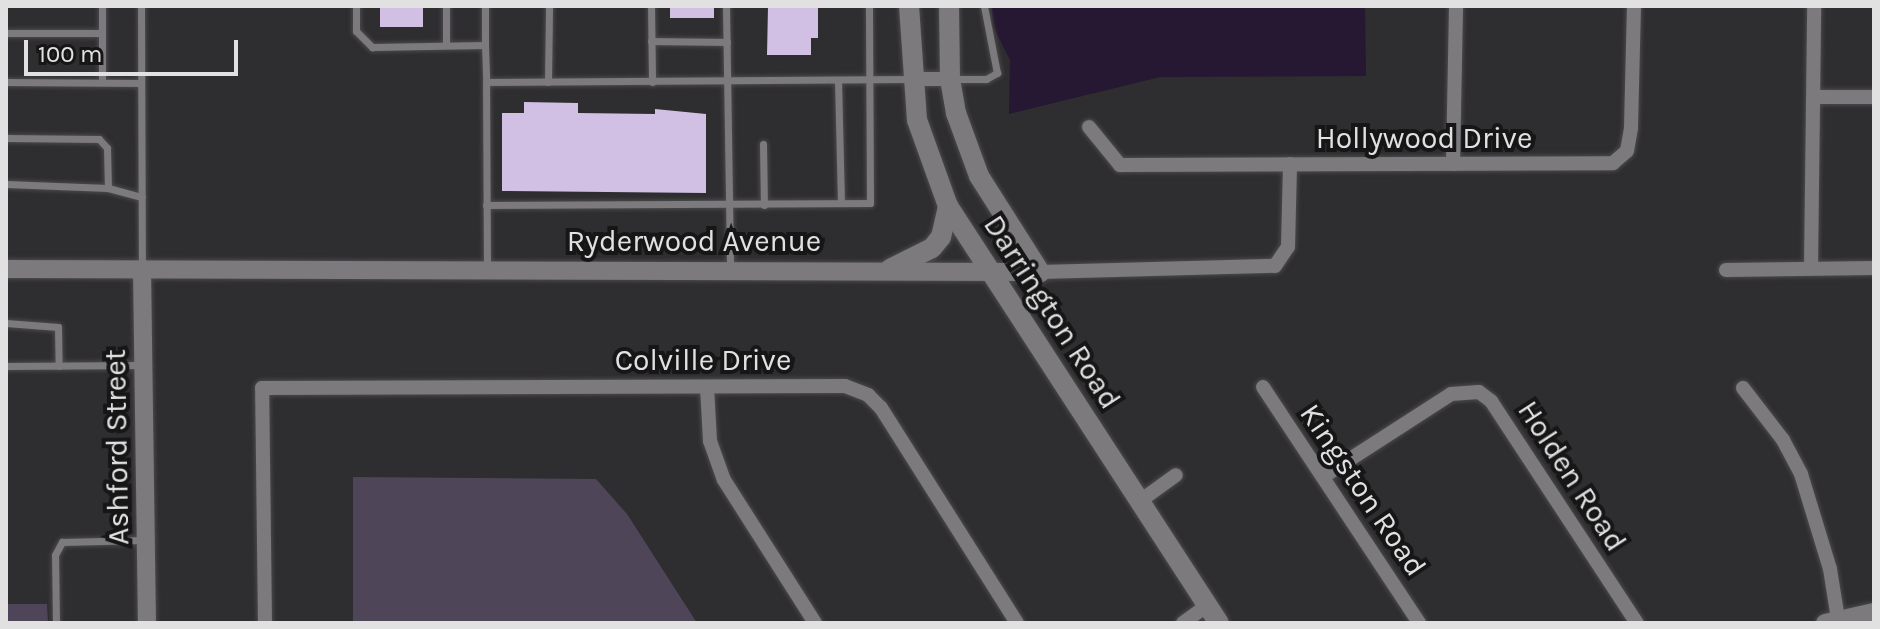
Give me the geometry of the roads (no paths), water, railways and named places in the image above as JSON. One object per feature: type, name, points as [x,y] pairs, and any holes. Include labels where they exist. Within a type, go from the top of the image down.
[{"type":"main road","name":"Darrington Road","points":[[909,6],[910,79],[929,160],[948,206],[1219,623]]},
{"type":"main road","name":"Darrington Road","points":[[949,6],[950,79],[979,176],[1040,272]]},
{"type":"main road","points":[[890,269],[932,248],[941,237],[948,206]]},
{"type":"street","points":[[1453,164],[1456,6]]},
{"type":"street","name":"Hollywood Drive","points":[[1089,127],[1120,165],[1613,163],[1627,151],[1631,128],[1634,6]]},
{"type":"street","points":[[1811,268],[1814,6]]},
{"type":"street","points":[[910,79],[950,79]]},
{"type":"street","points":[[1814,97],[1874,97]]},
{"type":"street","name":"Ryderwood Avenue","points":[[6,269],[890,269],[1040,272],[1275,266],[1288,247],[1290,164]]},
{"type":"street","points":[[1726,270],[1874,268]]},
{"type":"street","name":"Ashford Street","points":[[142,269],[147,623]]},
{"type":"street","name":"Colville Drive","points":[[265,623],[262,388],[845,386],[868,395],[1017,623]]},
{"type":"street","points":[[707,387],[710,441],[724,480],[815,623]]},
{"type":"street","name":"Kingston Road","points":[[1263,387],[1419,623]]},
{"type":"street","points":[[1743,388],[1783,440],[1801,474],[1830,569],[1832,621],[1874,612]]},
{"type":"street","name":"Holden Road","points":[[1324,476],[1451,394],[1479,392],[1491,401],[1637,623]]},
{"type":"street","points":[[1140,501],[1176,475]]},
{"type":"street","points":[[1183,623],[1208,605]]},
{"type":"lane","points":[[102,6],[102,82]]},
{"type":"lane","points":[[141,6],[142,269]]},
{"type":"lane","points":[[356,6],[356,31],[372,47],[485,45]]},
{"type":"lane","points":[[446,6],[446,45]]},
{"type":"lane","points":[[485,6],[487,269]]},
{"type":"lane","points":[[548,82],[549,6]]},
{"type":"lane","points":[[651,6],[652,82]]},
{"type":"lane","points":[[726,6],[730,269]]},
{"type":"lane","points":[[486,205],[870,203],[869,6]]},
{"type":"lane","points":[[950,79],[986,79],[997,73],[984,6]]},
{"type":"lane","points":[[6,33],[102,33]]},
{"type":"lane","points":[[651,41],[727,42]]},
{"type":"lane","points":[[486,82],[910,79]]},
{"type":"lane","points":[[838,80],[841,203]]},
{"type":"lane","points":[[6,82],[141,83]]},
{"type":"lane","points":[[6,138],[99,139],[107,148],[108,188]]},
{"type":"lane","points":[[763,144],[764,205]]},
{"type":"lane","points":[[6,184],[108,188],[142,197]]},
{"type":"lane","points":[[6,323],[58,327],[59,366]]},
{"type":"lane","points":[[6,366],[143,365]]},
{"type":"lane","points":[[56,623],[55,555],[62,542],[146,540]]}]
